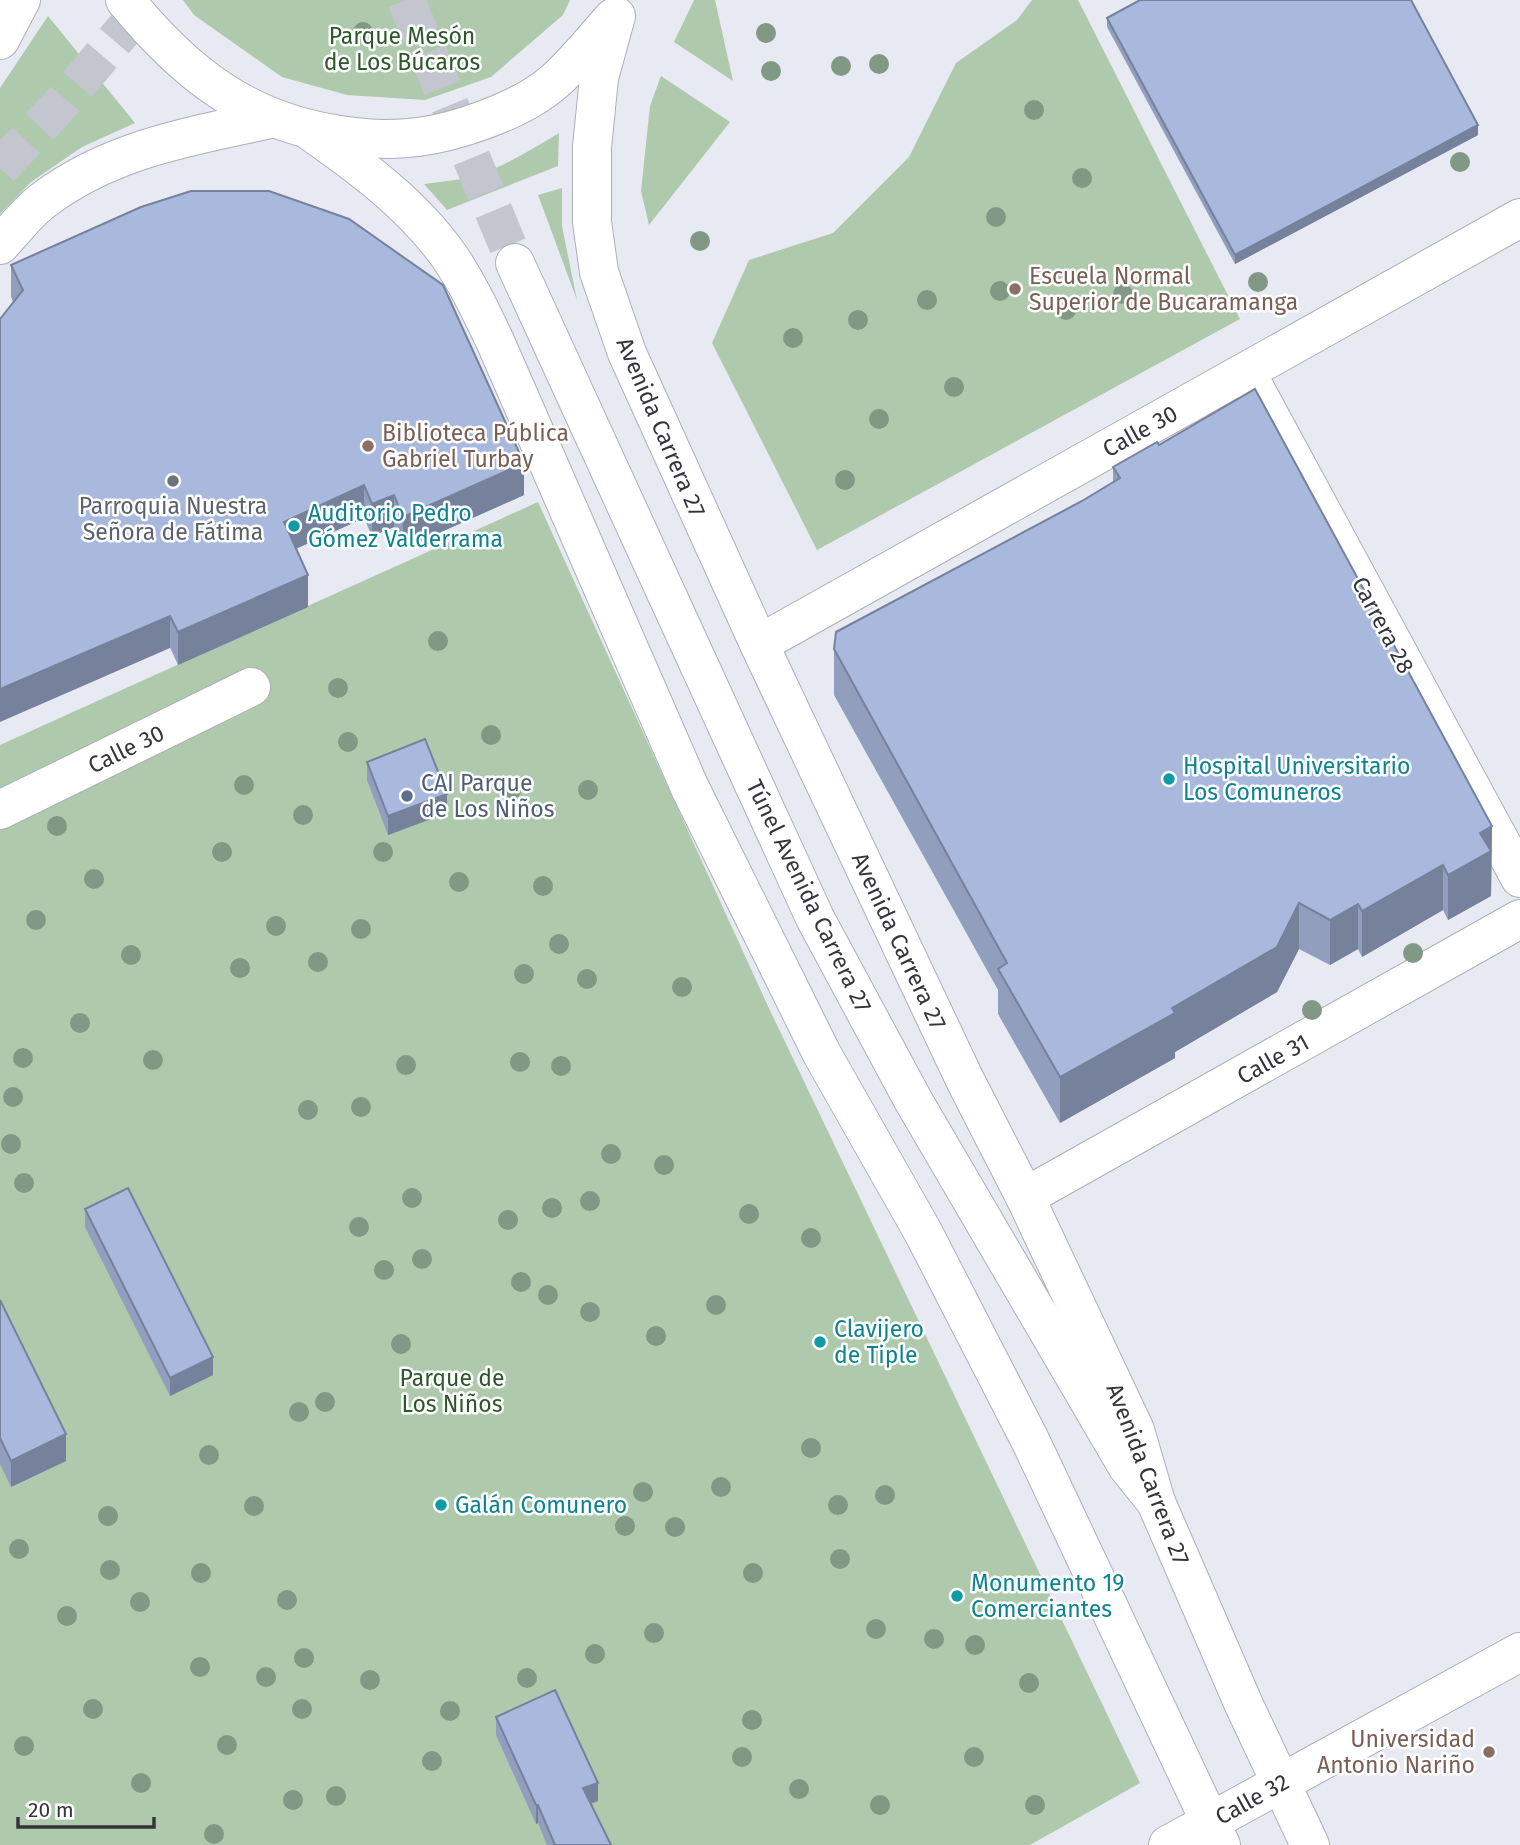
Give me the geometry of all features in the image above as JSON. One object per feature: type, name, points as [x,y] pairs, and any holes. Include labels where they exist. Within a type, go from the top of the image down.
[{"type":"main road","points":[[0,40],[21,0]]},
{"type":"main road","points":[[125,0],[150,30],[191,69],[226,95],[271,119],[310,131],[376,141],[441,135],[503,114],[555,82],[620,8]]},
{"type":"main road","name":"Avenida Carrera 27","points":[[620,8],[599,78],[592,147],[592,222],[599,272],[627,353],[759,645],[965,1080],[1025,1197],[1135,1430],[1156,1502],[1244,1705],[1310,1845]]},
{"type":"main road","points":[[0,245],[43,200],[94,168],[135,150],[163,142],[271,119]]},
{"type":"main road","points":[[310,131],[372,175],[406,206],[450,257],[472,296],[500,353],[690,788],[816,1043],[923,1232],[1031,1442],[1216,1834]]},
{"type":"main road","name":"Calle 30","points":[[759,645],[1520,218]]},
{"type":"main road","name":"Túnel Avenida Carrera 27","points":[[515,263],[815,918],[920,1112],[1127,1466],[1156,1502]]},
{"type":"main road","name":"Carrera 28","points":[[1246,372],[1520,878]]},
{"type":"main road","name":"Calle 30","points":[[0,810],[251,687]]},
{"type":"main road","name":"Calle 31","points":[[1025,1197],[1520,919]]},
{"type":"main road","name":"Calle 32","points":[[1168,1845],[1216,1834],[1281,1783],[1520,1652]]},
{"type":"green space","name":"Parque Mesón de Los Búcaros","points":[[183,0],[570,0],[563,15],[491,77],[425,100],[347,95],[282,77],[194,15]]},
{"type":"green space","points":[[694,0],[715,0],[733,81],[674,42]]},
{"type":"green space","points":[[1032,0],[1078,0],[1240,319],[817,550],[712,343],[749,260],[833,233],[909,157],[956,63],[1017,20]]},
{"type":"green space","points":[[48,16],[135,123],[82,147],[31,182],[0,214],[0,88]]},
{"type":"green space","points":[[661,76],[730,122],[649,225],[641,191],[650,106]]},
{"type":"green space","points":[[559,133],[558,166],[447,210],[424,184],[463,179],[489,171]]},
{"type":"green space","points":[[562,188],[562,226],[577,300],[538,195]]},
{"type":"green space","name":"Parque de Los Niños","points":[[538,502],[766,1002],[1140,1783],[1030,1845],[0,1845],[0,745]]},
{"type":"building","points":[[1140,0],[1411,0],[1478,125],[1235,255],[1107,18]]},
{"type":"building","points":[[191,191],[269,191],[349,219],[443,285],[524,463],[403,517],[394,495],[372,504],[364,485],[284,522],[308,575],[178,632],[170,616],[0,689],[0,319],[23,290],[11,265],[141,207]]},
{"type":"building","name":"Hospital Universitario Los Comuneros","points":[[1255,389],[1492,826],[1480,833],[1491,851],[1448,875],[1443,865],[1362,911],[1358,904],[1330,920],[1299,903],[1277,947],[1172,1008],[1175,1013],[1060,1077],[998,969],[1007,963],[834,649],[836,632],[1082,501],[1120,478],[1113,467],[1157,442],[1159,445]]},
{"type":"building","name":"CAI Parque de Los Niños","points":[[425,739],[447,794],[388,816],[367,762]]},
{"type":"building","points":[[128,1188],[213,1357],[170,1378],[85,1209]]},
{"type":"building","points":[[0,1300],[66,1434],[11,1461],[0,1438]]},
{"type":"building","points":[[555,1690],[598,1783],[583,1788],[611,1845],[555,1845],[496,1717]]},
{"type":"tunnel","points":[[0,168],[59,106],[149,0]]},
{"type":"tunnel","points":[[406,0],[515,263]]},
{"type":"place","name":"Escuela Normal Superior de Bucaramanga","points":[[1015,289]]},
{"type":"place","name":"Biblioteca Pública Gabriel Turbay","points":[[368,446]]},
{"type":"place","name":"Parroquia Nuestra Señora de Fátima","points":[[173,481]]},
{"type":"place","name":"Auditorio Pedro Gómez Valderrama","points":[[294,526]]},
{"type":"place","name":"Hospital Universitario Los Comuneros","points":[[1169,779]]},
{"type":"place","name":"CAI Parque de Los Niños","points":[[407,796]]},
{"type":"place","name":"Clavijero de Tiple","points":[[820,1342]]},
{"type":"place","name":"Galán Comunero","points":[[441,1505]]},
{"type":"place","name":"Monumento 19 Comerciantes","points":[[957,1596]]},
{"type":"place","name":"Universidad Antonio Nariño","points":[[1489,1752]]}]
